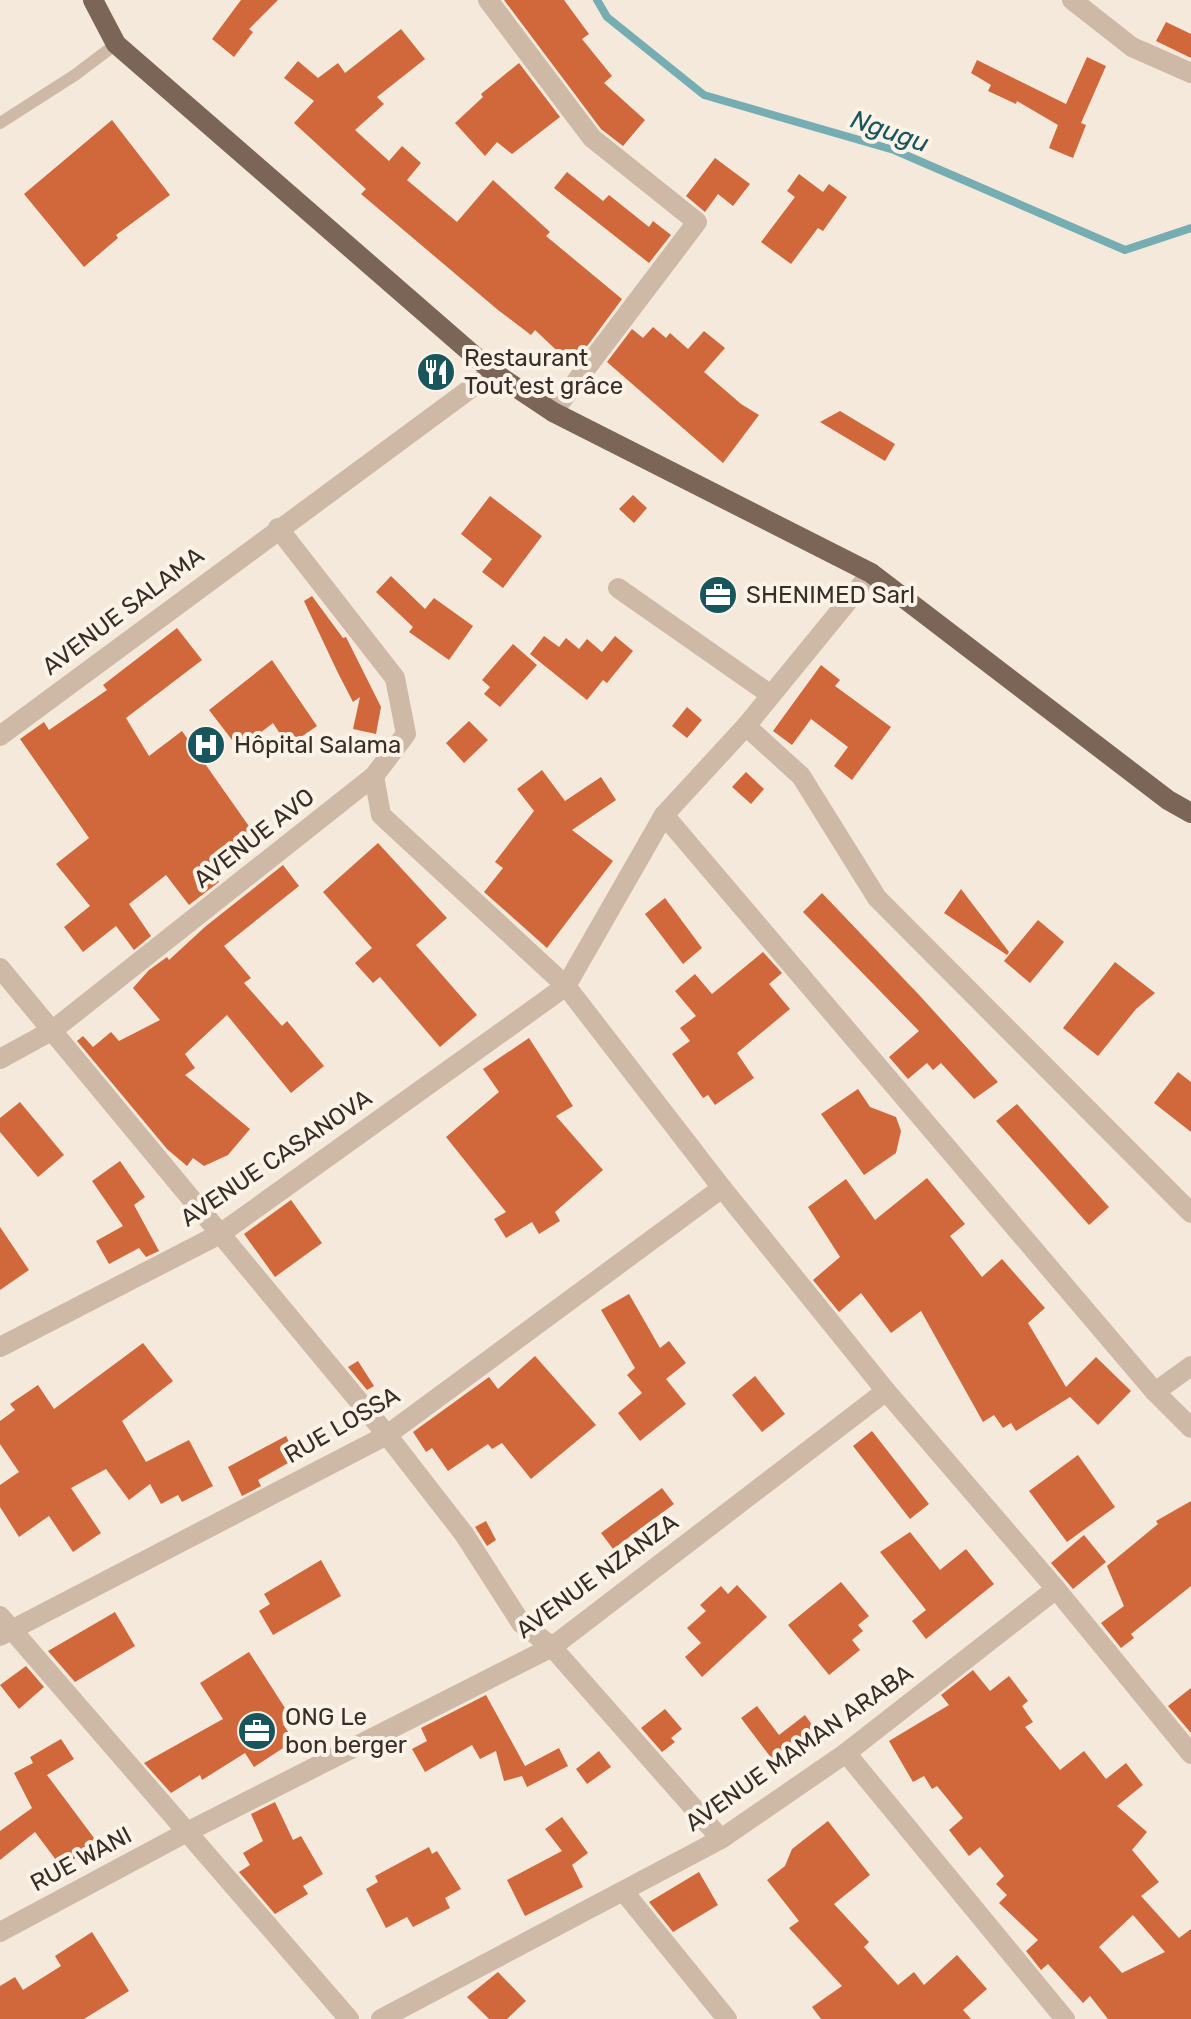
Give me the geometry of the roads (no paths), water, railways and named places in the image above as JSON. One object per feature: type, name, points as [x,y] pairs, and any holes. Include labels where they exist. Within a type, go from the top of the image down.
[{"type":"main road","points":[[98,2],[116,44],[493,372],[553,412],[871,573],[1168,800],[1191,813]]},
{"type":"street","points":[[488,0],[592,138],[697,222],[553,412]]},
{"type":"street","points":[[1072,0],[1132,47],[1191,73]]},
{"type":"street","name":"AVENUE SALAMA","points":[[0,736],[493,372]]},
{"type":"street","name":"AVENUE AVO","points":[[0,1059],[53,1030],[374,776],[406,734],[395,678],[278,528]]},
{"type":"street","points":[[566,986],[664,815],[746,726],[871,573]]},
{"type":"street","points":[[618,588],[771,695]]},
{"type":"street","points":[[746,726],[801,776],[877,898],[1191,1213]]},
{"type":"street","points":[[374,776],[381,815],[566,986],[722,1188],[886,1391],[1056,1589],[1191,1754]]},
{"type":"street","points":[[664,815],[1155,1392],[1191,1428]]},
{"type":"street","points":[[0,968],[387,1435],[464,1534],[521,1623],[552,1647],[721,1839]]},
{"type":"street","name":"AVENUE CASANOVA","points":[[0,1347],[220,1234],[566,986]]},
{"type":"street","name":"RUE LOSSA","points":[[4,1627],[387,1435],[722,1188]]},
{"type":"street","points":[[1155,1392],[1191,1366]]},
{"type":"street","name":"AVENUE NZANZA","points":[[187,1832],[552,1647],[886,1391]]},
{"type":"street","name":"AVENUE MAMAN ARABA","points":[[386,2018],[721,1839],[846,1753],[1056,1589]]},
{"type":"street","points":[[4,1627],[349,2019]]},
{"type":"street","points":[[846,1753],[1065,2019]]},
{"type":"street","name":"RUE WANI","points":[[0,1932],[187,1832]]},
{"type":"street","points":[[624,1892],[727,2019]]},
{"type":"lane","points":[[0,123],[75,75],[116,44]]},
{"type":"waterway","name":"Ngugu","points":[[597,0],[607,17],[704,95],[894,150],[1125,250],[1191,228]]},
{"type":"place","name":"Restaurant Tout est grâce","points":[[436,372]]},
{"type":"place","name":"SHENIMED Sarl","points":[[718,595]]},
{"type":"place","name":"Hôpital Salama","points":[[206,745]]},
{"type":"place","name":"ONG Le bon berger","points":[[257,1731]]}]
